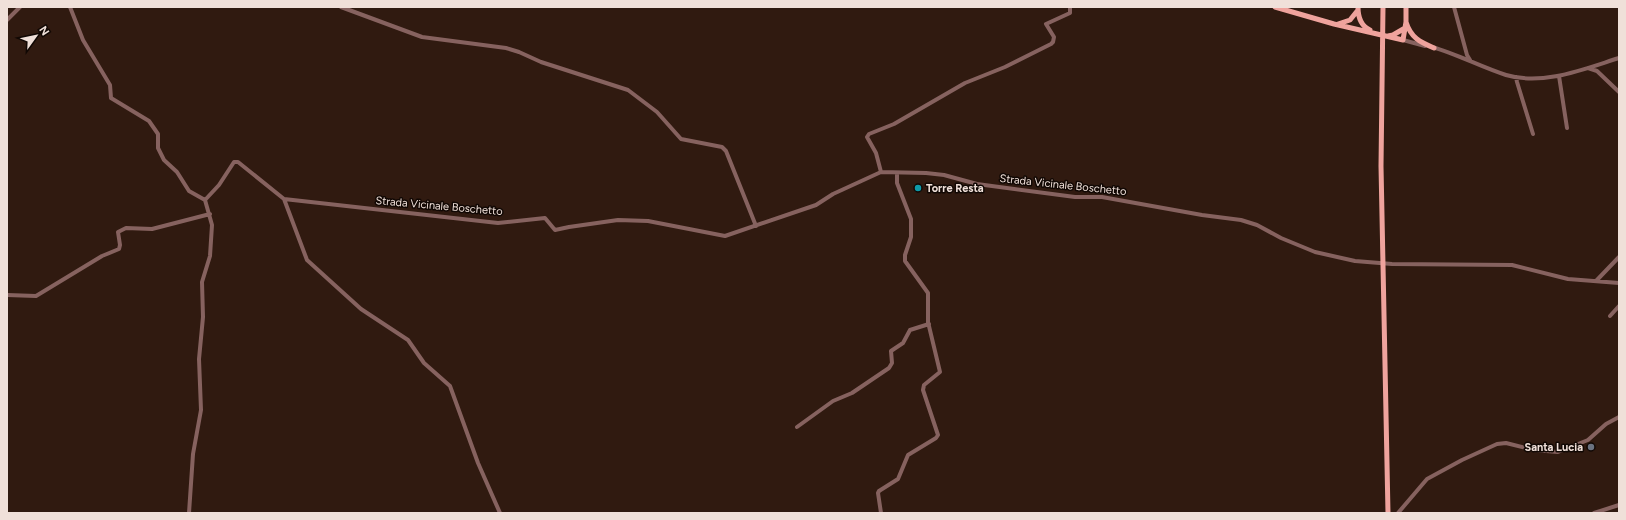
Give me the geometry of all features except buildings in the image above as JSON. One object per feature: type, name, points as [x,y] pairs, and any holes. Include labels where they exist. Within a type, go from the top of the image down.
[{"type":"main road","points":[[1275,7],[1334,24],[1403,40],[1407,27],[1406,7]]},
{"type":"main road","points":[[1383,7],[1382,277],[1388,513]]},
{"type":"main road","points":[[1334,24],[1345,22],[1357,13]]},
{"type":"main road","points":[[1355,29],[1357,13]]},
{"type":"main road","points":[[1357,13],[1366,29],[1386,36],[1393,36],[1407,27]]},
{"type":"main road","points":[[1407,27],[1419,42],[1434,48]]},
{"type":"street","points":[[7,20],[20,7]]},
{"type":"street","points":[[70,7],[83,40],[110,85],[111,98],[149,121],[158,134],[158,148],[164,160],[177,172],[189,191],[205,200],[210,214],[213,233],[210,256],[202,282],[202,317],[199,359],[201,410],[193,454],[189,513]]},
{"type":"street","points":[[341,7],[422,37],[506,48],[541,62],[628,90],[657,112],[681,139],[722,147],[726,151],[756,226]]},
{"type":"street","points":[[881,172],[876,153],[868,138],[869,134],[894,124],[965,83],[1012,64],[1051,44],[1054,37],[1046,24],[1070,13],[1070,7]]},
{"type":"street","points":[[1454,7],[1470,60]]},
{"type":"street","points":[[1403,40],[1434,48],[1516,77],[1534,79],[1559,76],[1619,58]]},
{"type":"street","points":[[1597,71],[1601,64]]},
{"type":"street","points":[[1588,68],[1597,71],[1619,92]]},
{"type":"street","points":[[1559,76],[1566,128]]},
{"type":"street","points":[[1516,77],[1533,134]]},
{"type":"street","points":[[205,200],[219,185],[234,162],[238,162],[284,199],[307,260],[361,309],[408,340],[424,363],[450,386],[478,463],[500,513]]},
{"type":"street","name":"Strada Vicinale Boschetto","points":[[284,199],[498,223],[544,218],[555,230],[618,220],[648,221],[725,236],[816,205],[833,194],[881,172],[934,173],[977,184],[1075,197],[1108,198],[1250,222],[1295,245],[1341,259],[1366,263],[1512,265],[1568,279],[1619,283]]},
{"type":"street","points":[[881,513],[879,491],[898,479],[908,455],[936,438],[938,435],[923,390],[924,385],[940,372],[928,324],[928,293],[905,261],[905,255],[911,237],[912,219],[897,184],[897,173]]},
{"type":"street","points":[[7,295],[36,296],[102,256],[119,249],[120,245],[118,232],[122,229],[131,227],[152,229],[210,214]]},
{"type":"street","points":[[1596,281],[1619,257]]},
{"type":"street","points":[[1610,316],[1619,306]]},
{"type":"street","points":[[797,427],[833,401],[852,393],[889,368],[892,363],[891,351],[903,343],[909,331],[913,328],[928,324]]},
{"type":"street","points":[[1398,513],[1427,479],[1462,460],[1498,444],[1506,443],[1534,450],[1558,452],[1588,440],[1606,424],[1619,417]]},
{"type":"street","points":[[1594,513],[1619,505]]},
{"type":"place","name":"Torre Resta","points":[[918,188]]},
{"type":"place","name":"Santa Lucia","points":[[1591,447]]}]
